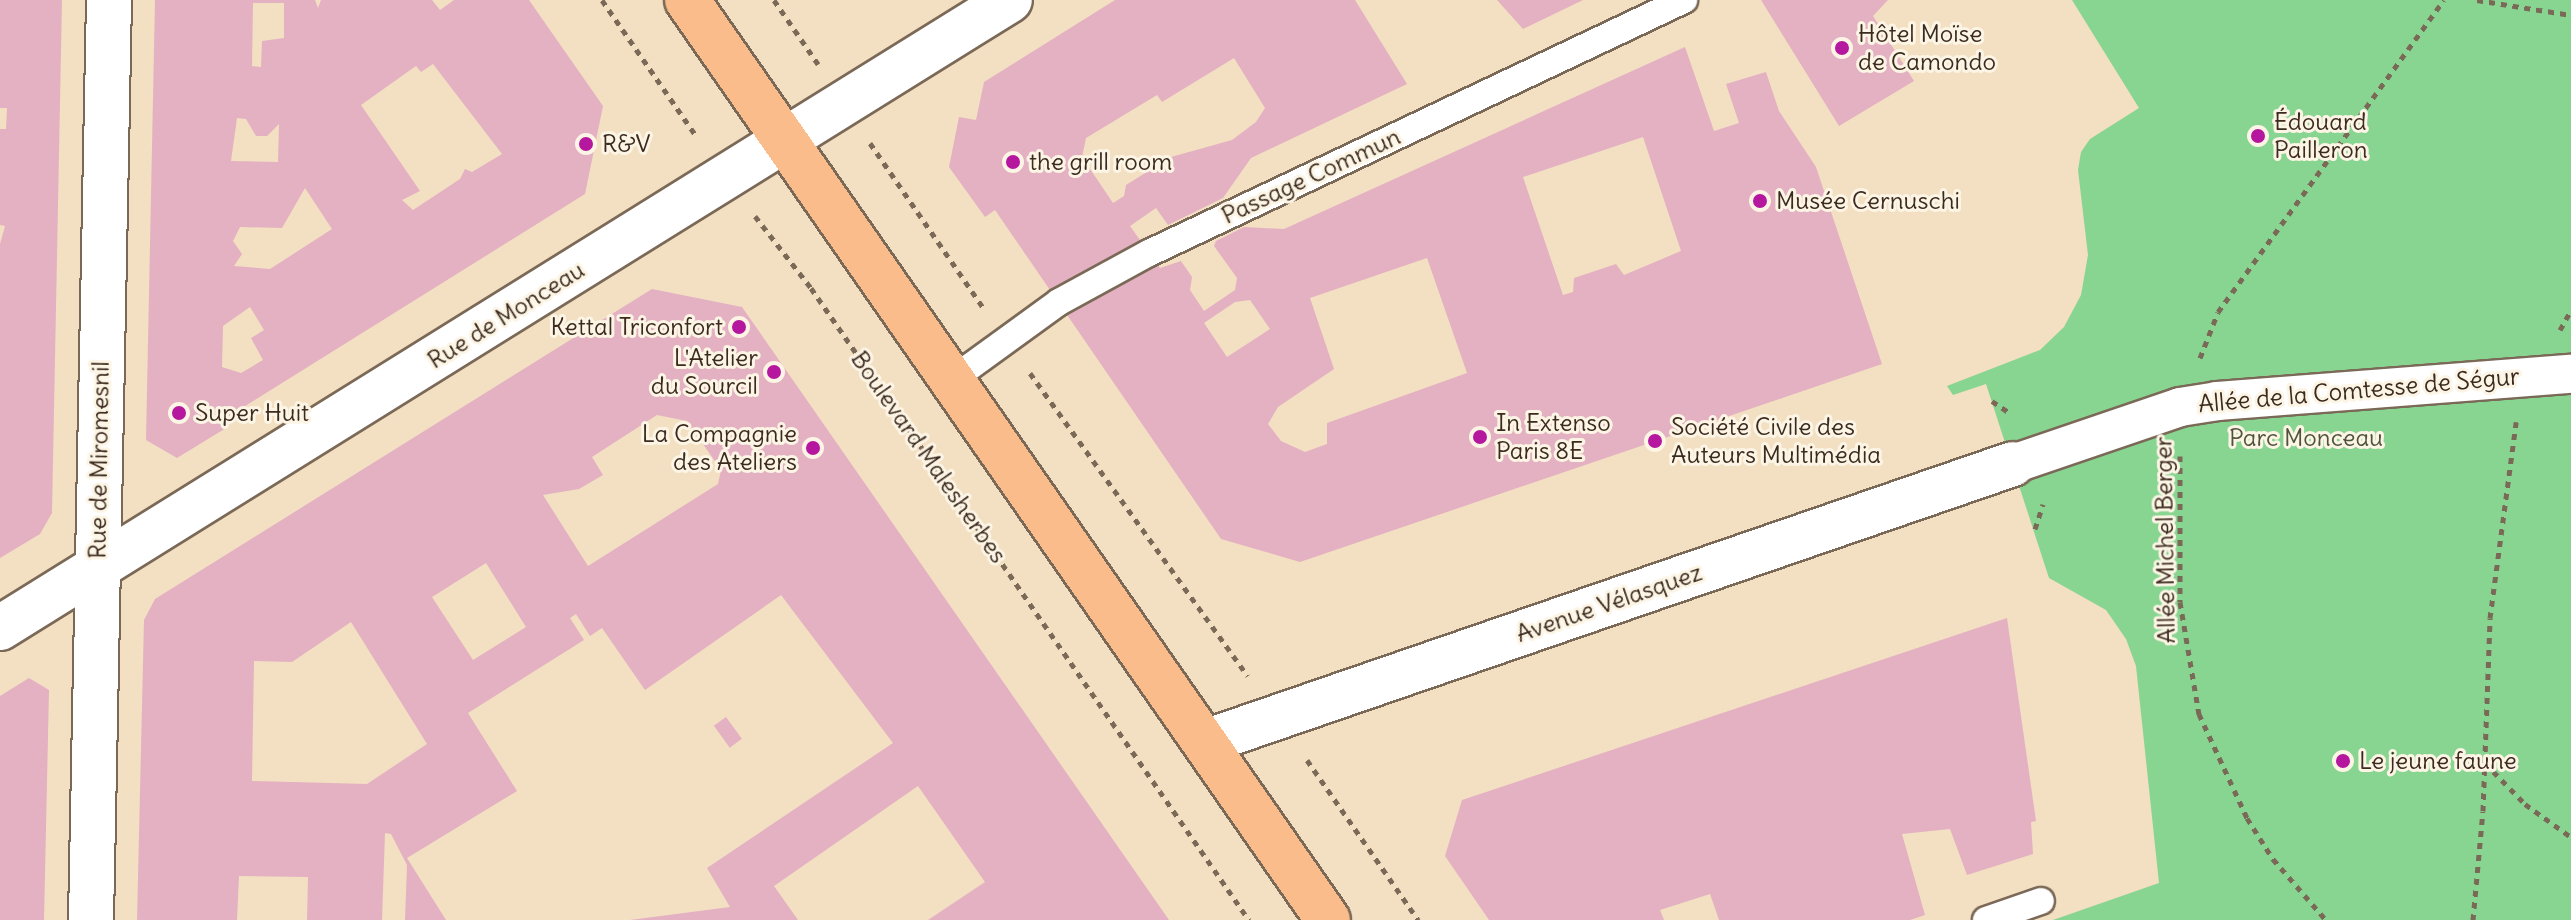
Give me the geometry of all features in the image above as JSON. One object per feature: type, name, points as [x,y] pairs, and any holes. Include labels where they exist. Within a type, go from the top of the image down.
[{"type":"main road","points":[[687,0],[1328,920]]},
{"type":"street","name":"Rue de Miromesnil","points":[[91,920],[109,0]]},
{"type":"street","name":"Rue de Monceau","points":[[0,628],[1010,0]]},
{"type":"street","name":"Allée de la Comtesse de Ségur","points":[[2013,464],[2180,407],[2552,374]]},
{"type":"street","name":"Avenue Vélasquez","points":[[1205,742],[2013,464]]},
{"type":"lane","name":"Passage Commun","points":[[953,379],[1059,302],[1149,253],[1684,0]]},
{"type":"lane","points":[[1986,920],[2041,901]]},
{"type":"path","name":"Boulevard Malesherbes","points":[[602,0],[725,178],[811,288],[1249,920]]},
{"type":"path","points":[[774,0],[1007,341],[1277,717],[1418,920]]},
{"type":"path","points":[[2180,407],[2218,312],[2444,0]]},
{"type":"path","points":[[2477,0],[2571,15]]},
{"type":"path","points":[[2473,920],[2485,763],[2487,661],[2514,431],[2552,374],[2571,310]]},
{"type":"path","name":"Allée Michel Berger","points":[[2180,407],[2180,602],[2199,714],[2247,818],[2273,859],[2326,920]]},
{"type":"path","points":[[2485,763],[2525,804],[2571,837]]},
{"type":"green space","name":"Parc Monceau","points":[[2072,0],[2571,0],[2571,920],[2053,920],[2159,883],[2136,666],[2126,639],[2106,610],[2049,578],[1986,384],[1953,395],[1947,386],[2040,350],[2064,327],[2081,295],[2088,255],[2078,170],[2081,152],[2090,139],[2139,108]]},
{"type":"building","points":[[0,0],[62,0],[52,513],[40,534],[0,558],[0,244],[5,226],[0,225],[0,129],[6,129],[7,108],[0,108]]},
{"type":"building","points":[[155,0],[315,0],[318,8],[321,0],[432,0],[440,10],[454,0],[529,0],[603,106],[585,194],[221,421],[226,428],[177,458],[146,440]],"holes":[[[253,3],[284,3],[284,38],[262,41],[261,67],[252,66]],[[433,64],[502,154],[472,172],[465,169],[460,179],[413,210],[402,200],[420,191],[361,105],[416,66],[421,72]],[[237,118],[246,119],[256,136],[267,136],[279,124],[278,162],[231,161]],[[305,188],[332,229],[270,269],[234,266],[242,254],[233,241],[240,227],[282,228]],[[250,307],[264,330],[251,338],[263,360],[241,373],[222,367],[223,326]]]},
{"type":"building","points":[[1115,0],[1355,0],[1407,84],[1251,158],[1223,198],[1168,225],[1156,208],[1130,226],[1160,268],[1181,261],[1192,277],[1190,290],[1204,311],[1235,290],[1237,278],[1214,246],[1216,241],[1244,227],[1284,229],[1685,47],[1714,131],[1739,123],[1726,84],[1766,72],[1779,111],[1816,167],[1882,364],[1300,562],[1221,539],[995,210],[985,217],[949,167],[959,117],[976,120],[984,82]],"holes":[[[1234,58],[1265,108],[1256,122],[1232,140],[1171,157],[1126,185],[1124,196],[1113,203],[1082,157],[1086,138],[1157,95],[1162,102]],[[1643,137],[1681,251],[1624,275],[1616,264],[1574,278],[1573,292],[1563,295],[1523,177]],[[1427,258],[1467,373],[1327,423],[1327,444],[1305,452],[1281,441],[1268,424],[1278,407],[1334,369],[1310,298]],[[1250,300],[1270,329],[1227,357],[1204,323],[1235,302]]]},
{"type":"building","points":[[1497,0],[1583,0],[1523,29]]},
{"type":"building","name":"Hôtel Moïse de Camondo","points":[[1761,0],[1888,0],[1873,16],[1914,81],[1839,126]]},
{"type":"building","points":[[652,289],[742,307],[1169,920],[928,920],[985,882],[918,786],[774,886],[798,920],[630,920],[730,907],[707,868],[893,743],[781,595],[645,690],[602,628],[590,636],[576,614],[570,618],[584,640],[468,713],[517,791],[407,858],[446,920],[405,920],[407,865],[391,834],[385,833],[382,920],[307,920],[308,877],[239,876],[237,920],[137,920],[144,620],[155,599]],"holes":[[[657,415],[687,421],[721,470],[718,484],[588,566],[543,495],[579,489],[603,475],[592,457]],[[486,563],[526,627],[473,660],[432,597]],[[351,622],[427,744],[367,784],[252,781],[254,661],[292,662]]]},
{"type":"building","points":[[2007,618],[2036,821],[2031,822],[2033,854],[1967,875],[1950,829],[1902,834],[1925,915],[1910,920],[1719,920],[1710,894],[1660,910],[1664,920],[1489,920],[1445,856],[1462,800]]},
{"type":"building","points":[[29,678],[49,690],[44,920],[0,920],[0,696]]},
{"type":"building","points":[[726,717],[742,739],[730,748],[714,726]]},
{"type":"place","name":"Hôtel Moïse de Camondo","points":[[1842,48]]},
{"type":"place","name":"Édouard Pailleron","points":[[2258,136]]},
{"type":"place","name":"R&V","points":[[586,144]]},
{"type":"place","name":"the grill room","points":[[1013,162]]},
{"type":"place","name":"Musée Cernuschi","points":[[1760,201]]},
{"type":"place","name":"Kettal Triconfort","points":[[739,327]]},
{"type":"place","name":"L'Atelier du Sourcil","points":[[774,372]]},
{"type":"place","name":"Super Huit","points":[[179,413]]},
{"type":"place","name":"In Extenso Paris 8E","points":[[1480,437]]},
{"type":"place","name":"Société Civile des Auteurs Multimédia","points":[[1655,441]]},
{"type":"place","name":"La Compagnie des Ateliers","points":[[813,448]]},
{"type":"place","name":"Le jeune faune","points":[[2343,761]]}]
